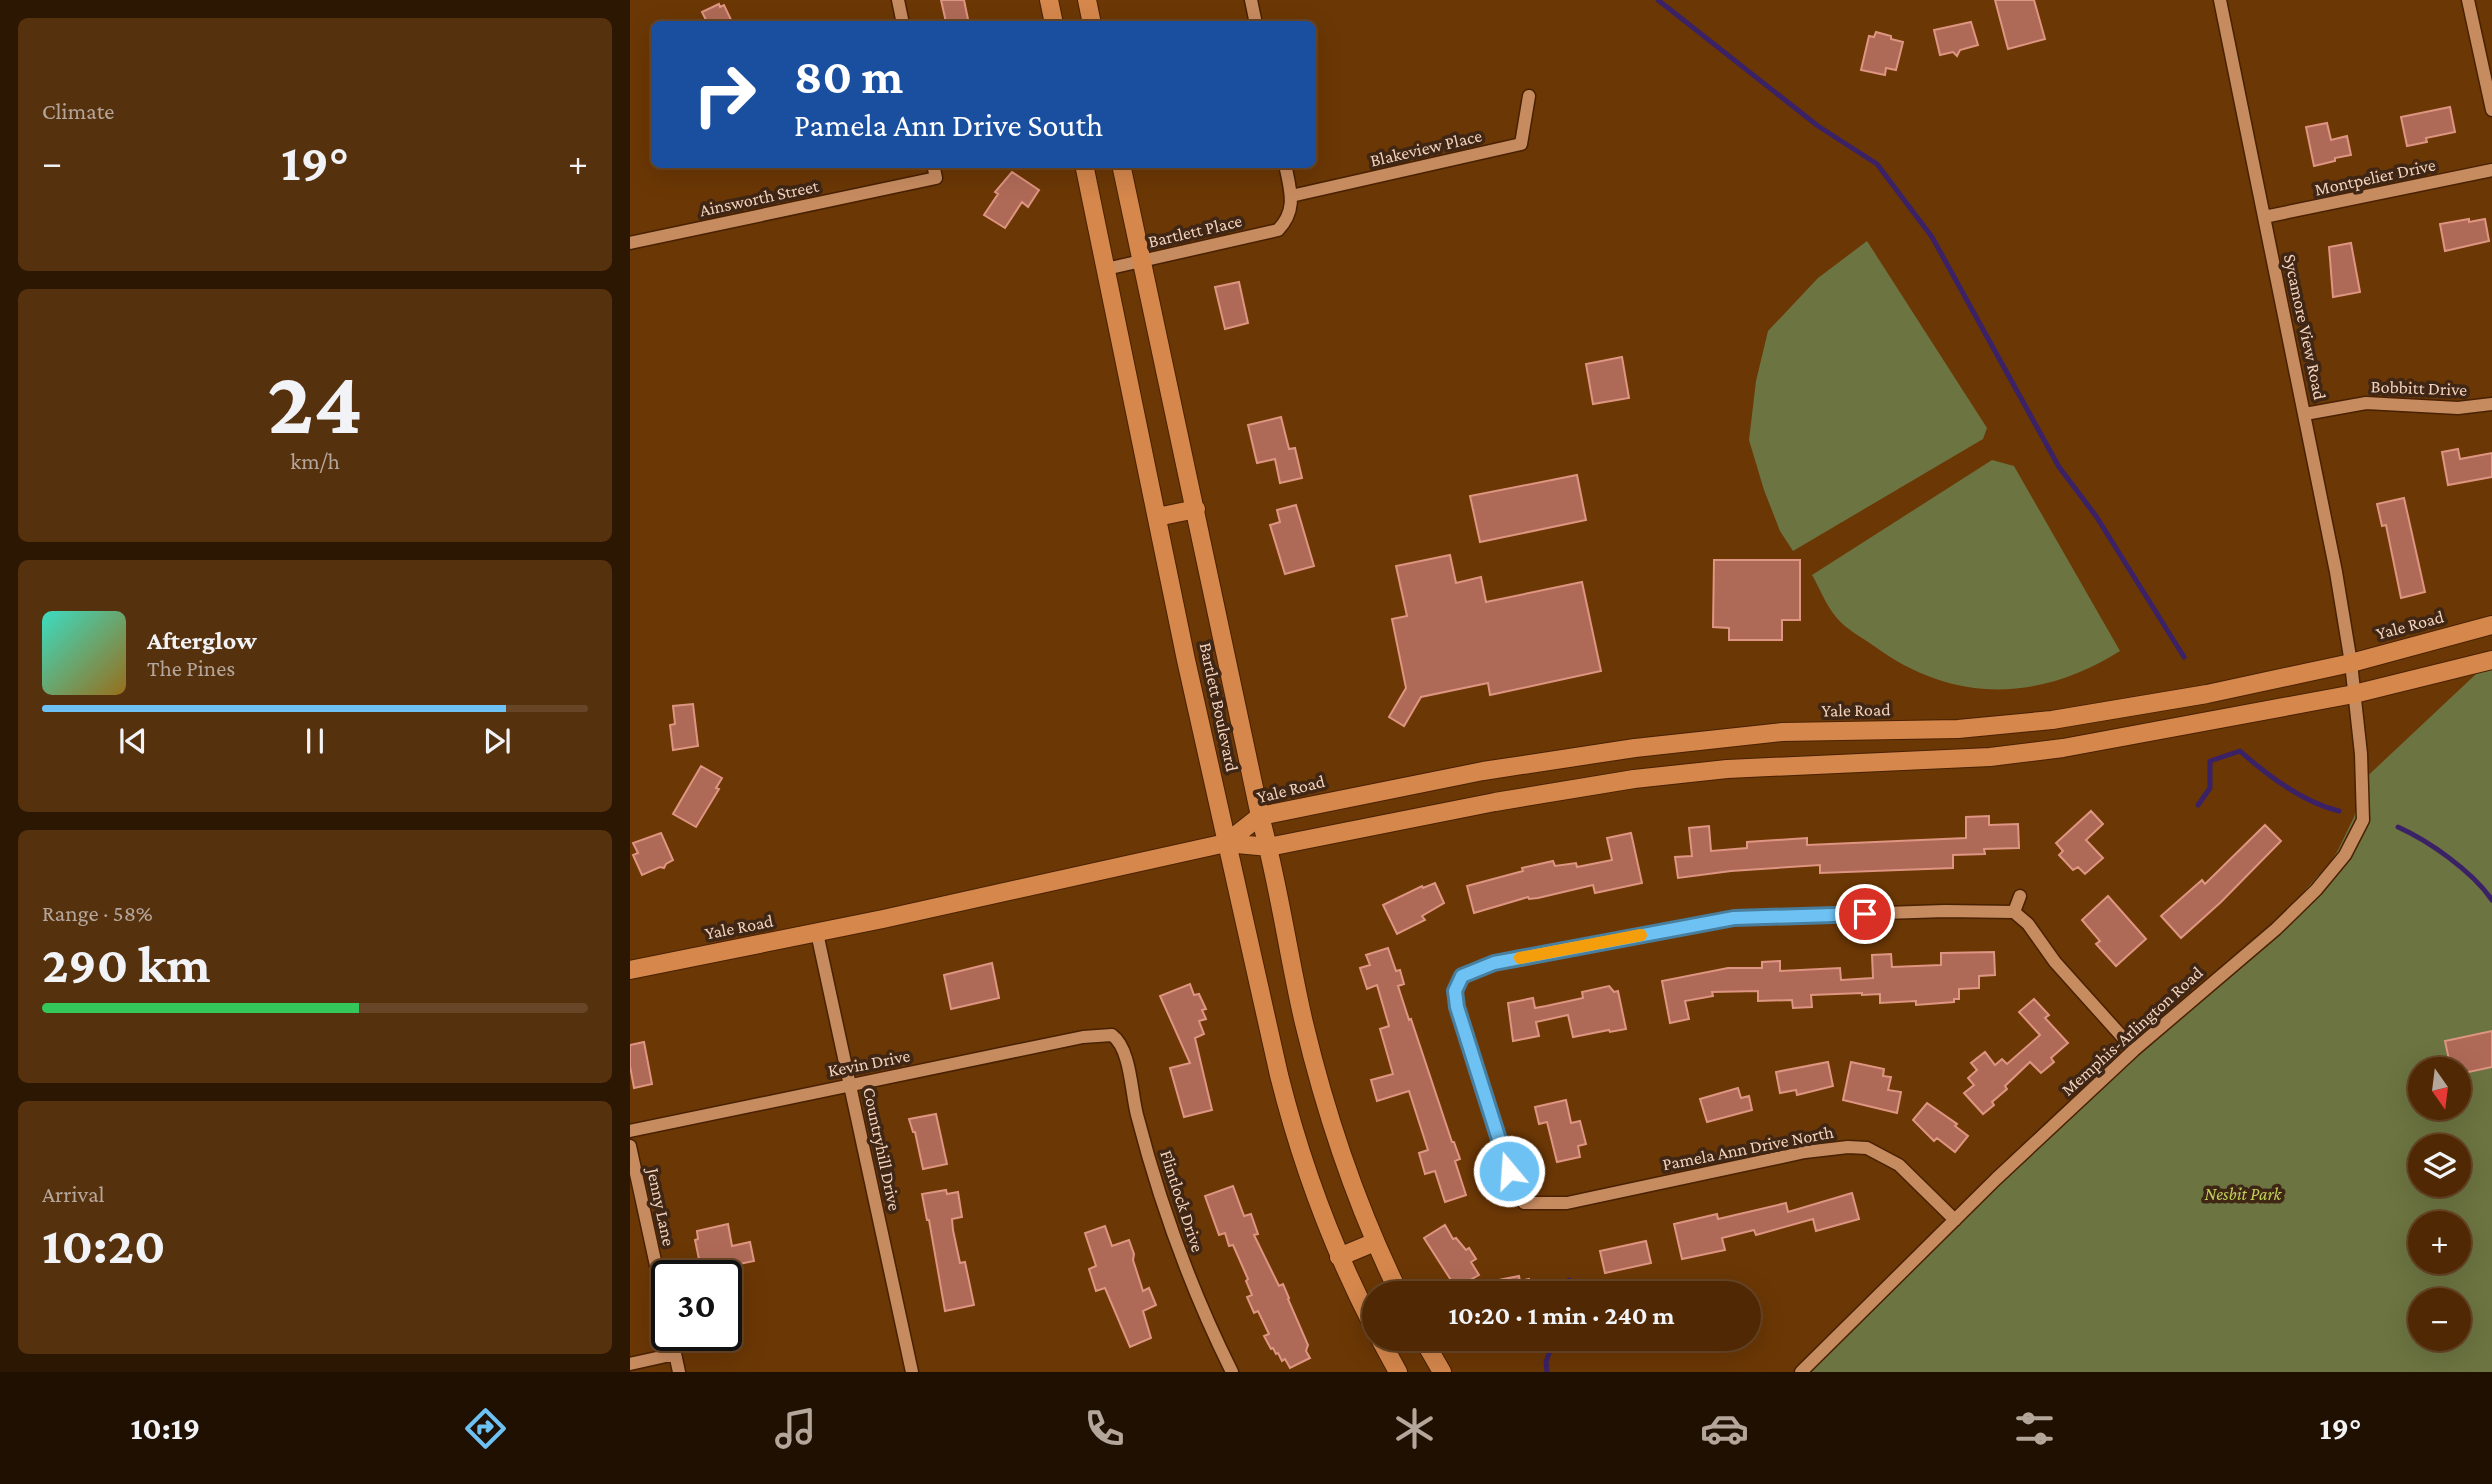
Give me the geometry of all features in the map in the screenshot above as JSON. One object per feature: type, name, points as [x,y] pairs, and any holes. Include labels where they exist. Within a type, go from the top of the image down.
[{"type":"main road","points":[[1049,0],[1053,21]]},
{"type":"main road","points":[[1087,0],[1091,21]]},
{"type":"main road","name":"Bartlett Boulevard","points":[[1085,168],[1226,843],[1290,1120],[1339,1257],[1362,1304]]},
{"type":"main road","name":"Bartlett Boulevard","points":[[1122,168],[1260,816],[1269,847],[1301,1008],[1325,1107],[1346,1172],[1393,1281]]},
{"type":"main road","points":[[1157,517],[1196,509]]},
{"type":"main road","name":"Yale Road","points":[[1226,843],[1260,816],[1483,771],[1635,748],[1782,732],[1958,729],[2052,720],[2182,698],[2351,663],[2492,625]]},
{"type":"main road","name":"Yale Road","points":[[630,971],[817,933],[1226,843],[1269,847],[1495,802],[1634,779],[1727,769],[1990,757],[2063,748],[2354,694],[2492,660]]},
{"type":"main road","points":[[1339,1257],[1375,1242]]},
{"type":"main road","points":[[1387,1351],[1398,1372]]},
{"type":"main road","points":[[1430,1351],[1442,1372]]},
{"type":"street","points":[[898,0],[902,21]]},
{"type":"street","points":[[1251,0],[1255,21]]},
{"type":"street","name":"Sycamore View Road","points":[[2220,0],[2305,414],[2351,663]]},
{"type":"street","points":[[2468,0],[2492,110]]},
{"type":"street","name":"Blakeview Place","points":[[1291,196],[1521,144],[1528,96]]},
{"type":"street","name":"Ainsworth Street","points":[[630,243],[936,178],[934,168]]},
{"type":"street","points":[[1286,168],[1291,196]]},
{"type":"street","name":"Montpelier Drive","points":[[2264,217],[2492,170]]},
{"type":"street","name":"Bartlett Place","points":[[1106,270],[1278,230],[1288,219],[1291,196]]},
{"type":"street","name":"Bobbitt Drive","points":[[2305,414],[2366,403],[2458,408],[2492,404]]},
{"type":"street","name":"Memphis-Arlington Road","points":[[1801,1372],[1955,1220],[2134,1050],[2276,929],[2316,890],[2345,855],[2363,820],[2361,754],[2351,663]]},
{"type":"street","points":[[2020,896],[2014,912],[2028,924],[2055,962],[2134,1050]]},
{"type":"street","name":"Pamela Ann Drive North","points":[[1955,1220],[1899,1165],[1867,1148],[1849,1147],[1805,1152],[1567,1203],[1524,1203],[1509,1171],[1457,1007],[1455,991],[1462,976],[1494,963],[1734,918],[1945,911],[2014,912]]},
{"type":"street","name":"Countryhill Drive","points":[[817,933],[912,1372]]},
{"type":"street","name":"Kevin Drive","points":[[630,1131],[1083,1037],[1105,1033],[1115,1037]]},
{"type":"street","name":"Flintlock Drive","points":[[1115,1037],[1124,1052],[1134,1104],[1165,1212],[1190,1279],[1232,1372]]},
{"type":"street","name":"Jenny Lane","points":[[630,1146],[655,1260]]},
{"type":"street","points":[[674,1351],[679,1372]]},
{"type":"street","points":[[630,1364],[675,1354]]},
{"type":"green space","points":[[1867,241],[1987,428],[1983,439],[1793,551],[1780,531],[1749,440],[1756,381],[1768,331],[1818,278]]},
{"type":"green space","points":[[1992,460],[2014,466],[2120,651],[2089,668],[2058,680],[2027,687],[1965,687],[1904,665],[1849,629],[1832,612],[1812,575]]},
{"type":"green space","name":"Nesbit Park","points":[[2492,659],[2492,1372],[1800,1372],[2135,1051],[2292,905],[2338,850],[2354,817],[2359,784]]},
{"type":"building","points":[[941,0],[964,0],[968,21],[946,21]]},
{"type":"building","points":[[1995,0],[2034,0],[2045,39],[2008,49]]},
{"type":"building","points":[[719,4],[720,7],[724,5],[732,21],[706,21],[702,12]]},
{"type":"building","points":[[1971,22],[1978,45],[1960,50],[1957,56],[1953,52],[1940,55],[1934,30]]},
{"type":"building","points":[[1876,32],[1903,42],[1896,70],[1886,68],[1885,75],[1861,70],[1869,36],[1874,37]]},
{"type":"building","points":[[2450,107],[2455,132],[2426,138],[2427,142],[2407,146],[2401,117]]},
{"type":"building","points":[[2327,123],[2331,140],[2347,136],[2351,155],[2314,166],[2306,127]]},
{"type":"building","points":[[1012,172],[1039,190],[1028,207],[1022,202],[1005,228],[984,215],[998,194],[995,192]]},
{"type":"building","points":[[2469,219],[2469,222],[2485,219],[2489,241],[2445,251],[2440,224]]},
{"type":"building","points":[[2351,243],[2360,292],[2333,297],[2329,247]]},
{"type":"building","points":[[1239,282],[1248,323],[1225,329],[1215,287]]},
{"type":"building","points":[[1622,357],[1629,398],[1593,404],[1586,364]]},
{"type":"building","points":[[1281,417],[1289,449],[1295,448],[1302,478],[1280,483],[1275,459],[1257,463],[1248,425]]},
{"type":"building","points":[[2458,449],[2460,459],[2492,453],[2492,477],[2448,485],[2442,452]]},
{"type":"building","points":[[1577,475],[1586,520],[1480,542],[1470,496]]},
{"type":"building","points":[[2404,498],[2425,592],[2401,598],[2386,525],[2382,526],[2377,504]]},
{"type":"building","points":[[1296,505],[1314,566],[1285,574],[1270,525],[1280,522],[1277,510]]},
{"type":"building","points":[[1450,555],[1456,583],[1481,577],[1486,602],[1582,582],[1601,671],[1490,695],[1488,683],[1421,697],[1404,726],[1389,717],[1406,688],[1392,619],[1407,616],[1396,566]]},
{"type":"building","points":[[1714,560],[1800,560],[1800,620],[1782,620],[1782,640],[1729,640],[1729,628],[1713,627]]},
{"type":"building","points":[[693,704],[698,746],[673,750],[670,725],[675,724],[673,706]]},
{"type":"building","points":[[701,766],[722,778],[716,788],[719,789],[696,827],[673,814]]},
{"type":"building","points":[[2091,811],[2103,824],[2086,840],[2103,858],[2085,874],[2078,867],[2073,870],[2059,855],[2063,851],[2056,843]]},
{"type":"building","points":[[1989,816],[1989,825],[2018,824],[2019,848],[1984,849],[1985,854],[1953,855],[1953,868],[1820,873],[1820,865],[1731,871],[1678,878],[1675,857],[1692,856],[1689,828],[1709,826],[1711,851],[1747,848],[1747,842],[1807,838],[1807,845],[1966,838],[1966,817]]},
{"type":"building","points":[[2265,825],[2281,841],[2181,938],[2161,916],[2202,880],[2205,884]]},
{"type":"building","points":[[661,833],[673,860],[664,868],[660,867],[642,875],[633,855],[638,853],[633,843]]},
{"type":"building","points":[[1631,833],[1642,883],[1595,893],[1593,885],[1538,898],[1528,897],[1474,913],[1467,886],[1553,861],[1555,866],[1576,863],[1577,867],[1612,860],[1607,838]]},
{"type":"building","points":[[1435,883],[1444,903],[1422,916],[1425,920],[1397,934],[1383,905],[1422,886],[1423,888]]},
{"type":"building","points":[[2108,896],[2146,939],[2116,966],[2096,944],[2100,941],[2082,920]]},
{"type":"building","points":[[1388,948],[1396,971],[1400,970],[1404,984],[1398,986],[1460,1159],[1455,1161],[1466,1195],[1445,1202],[1435,1171],[1425,1174],[1419,1153],[1428,1150],[1409,1091],[1377,1101],[1371,1080],[1393,1074],[1380,1029],[1389,1026],[1377,985],[1367,989],[1360,968],[1370,965],[1366,955]]},
{"type":"building","points":[[1994,952],[1995,975],[1979,976],[1979,988],[1959,989],[1959,999],[1954,999],[1954,1002],[1916,1005],[1916,1001],[1880,1003],[1880,994],[1862,993],[1811,995],[1812,1007],[1793,1008],[1792,1000],[1758,1001],[1758,991],[1712,992],[1713,996],[1685,1001],[1689,1019],[1670,1023],[1662,981],[1728,968],[1762,968],[1762,962],[1780,961],[1780,971],[1840,968],[1841,980],[1873,978],[1872,955],[1891,954],[1892,967],[1941,965],[1941,953]]},
{"type":"building","points":[[992,963],[999,998],[951,1009],[944,975]]},
{"type":"building","points":[[1190,984],[1194,995],[1199,994],[1206,1009],[1202,1010],[1206,1019],[1199,1021],[1204,1034],[1195,1038],[1212,1110],[1184,1117],[1170,1068],[1190,1063],[1160,996]]},
{"type":"building","points":[[1609,986],[1614,992],[1618,991],[1626,1029],[1573,1037],[1568,1015],[1536,1022],[1539,1036],[1513,1041],[1508,1003],[1533,998],[1535,1008],[1583,998],[1582,992]]},
{"type":"building","points":[[2034,999],[2049,1015],[2045,1018],[2068,1043],[2051,1058],[2054,1062],[2041,1073],[2030,1062],[2005,1086],[2007,1089],[1983,1114],[1964,1093],[1974,1085],[1968,1078],[1977,1070],[1971,1063],[1985,1052],[1995,1065],[2002,1059],[2007,1064],[2040,1035],[2019,1012]]},
{"type":"building","points":[[2492,1031],[2492,1067],[2471,1071],[2471,1057],[2448,1057],[2445,1041]]},
{"type":"building","points":[[644,1042],[652,1084],[634,1088],[630,1045]]},
{"type":"building","points":[[1828,1062],[1833,1086],[1797,1095],[1796,1090],[1780,1093],[1776,1072]]},
{"type":"building","points":[[1851,1062],[1884,1069],[1883,1076],[1891,1077],[1888,1090],[1901,1092],[1897,1113],[1843,1100]]},
{"type":"building","points":[[1738,1088],[1741,1098],[1749,1096],[1752,1110],[1707,1122],[1700,1099]]},
{"type":"building","points":[[1566,1100],[1571,1123],[1580,1121],[1586,1144],[1578,1146],[1580,1157],[1557,1162],[1547,1122],[1539,1124],[1535,1107]]},
{"type":"building","points":[[1927,1103],[1957,1124],[1955,1126],[1968,1136],[1955,1152],[1937,1138],[1934,1141],[1913,1120]]},
{"type":"building","points":[[936,1114],[947,1164],[923,1169],[915,1132],[909,1119]]},
{"type":"building","points":[[1233,1186],[1244,1216],[1251,1214],[1258,1234],[1254,1235],[1279,1286],[1283,1284],[1308,1345],[1306,1351],[1310,1358],[1290,1368],[1285,1359],[1282,1361],[1278,1353],[1271,1349],[1264,1336],[1269,1334],[1258,1311],[1254,1313],[1247,1297],[1252,1295],[1246,1281],[1248,1279],[1233,1245],[1229,1246],[1225,1233],[1219,1235],[1205,1196]]},
{"type":"building","points":[[946,1190],[947,1194],[958,1192],[962,1217],[952,1219],[953,1230],[960,1263],[965,1262],[974,1305],[945,1311],[922,1194]]},
{"type":"building","points":[[1852,1193],[1859,1219],[1816,1231],[1813,1219],[1756,1235],[1754,1230],[1722,1238],[1725,1250],[1682,1259],[1674,1224],[1717,1214],[1718,1219],[1786,1203],[1788,1212]]},
{"type":"building","points":[[728,1224],[732,1246],[750,1242],[754,1261],[742,1263],[742,1260],[699,1260],[695,1240],[698,1239],[697,1231]]},
{"type":"building","points":[[1445,1225],[1453,1239],[1456,1238],[1466,1250],[1469,1248],[1476,1259],[1471,1262],[1479,1275],[1468,1281],[1452,1281],[1424,1238]]},
{"type":"building","points":[[1105,1226],[1112,1246],[1129,1240],[1143,1291],[1149,1288],[1156,1305],[1143,1311],[1151,1338],[1130,1347],[1105,1288],[1096,1291],[1089,1269],[1096,1266],[1085,1233]]},
{"type":"building","points":[[1646,1241],[1651,1263],[1605,1273],[1600,1251]]},
{"type":"building","points":[[1519,1276],[1520,1281],[1494,1281]]},
{"type":"waterway","points":[[1658,0],[1818,126],[1877,164],[1932,237],[2059,467],[2096,516],[2184,657]]},
{"type":"waterway","points":[[2198,805],[2210,788],[2210,761],[2240,751],[2286,787],[2325,807],[2339,811]]},
{"type":"waterway","points":[[2398,827],[2449,858],[2473,878],[2492,900]]},
{"type":"waterway","points":[[1547,1372],[1546,1362],[1550,1351]]},
{"type":"slow traffic","points":[[1520,958],[1641,935]]},
{"type":"route","points":[[1509,1171],[1455,1000],[1457,983],[1462,976],[1494,963],[1734,918],[1865,914]]}]
